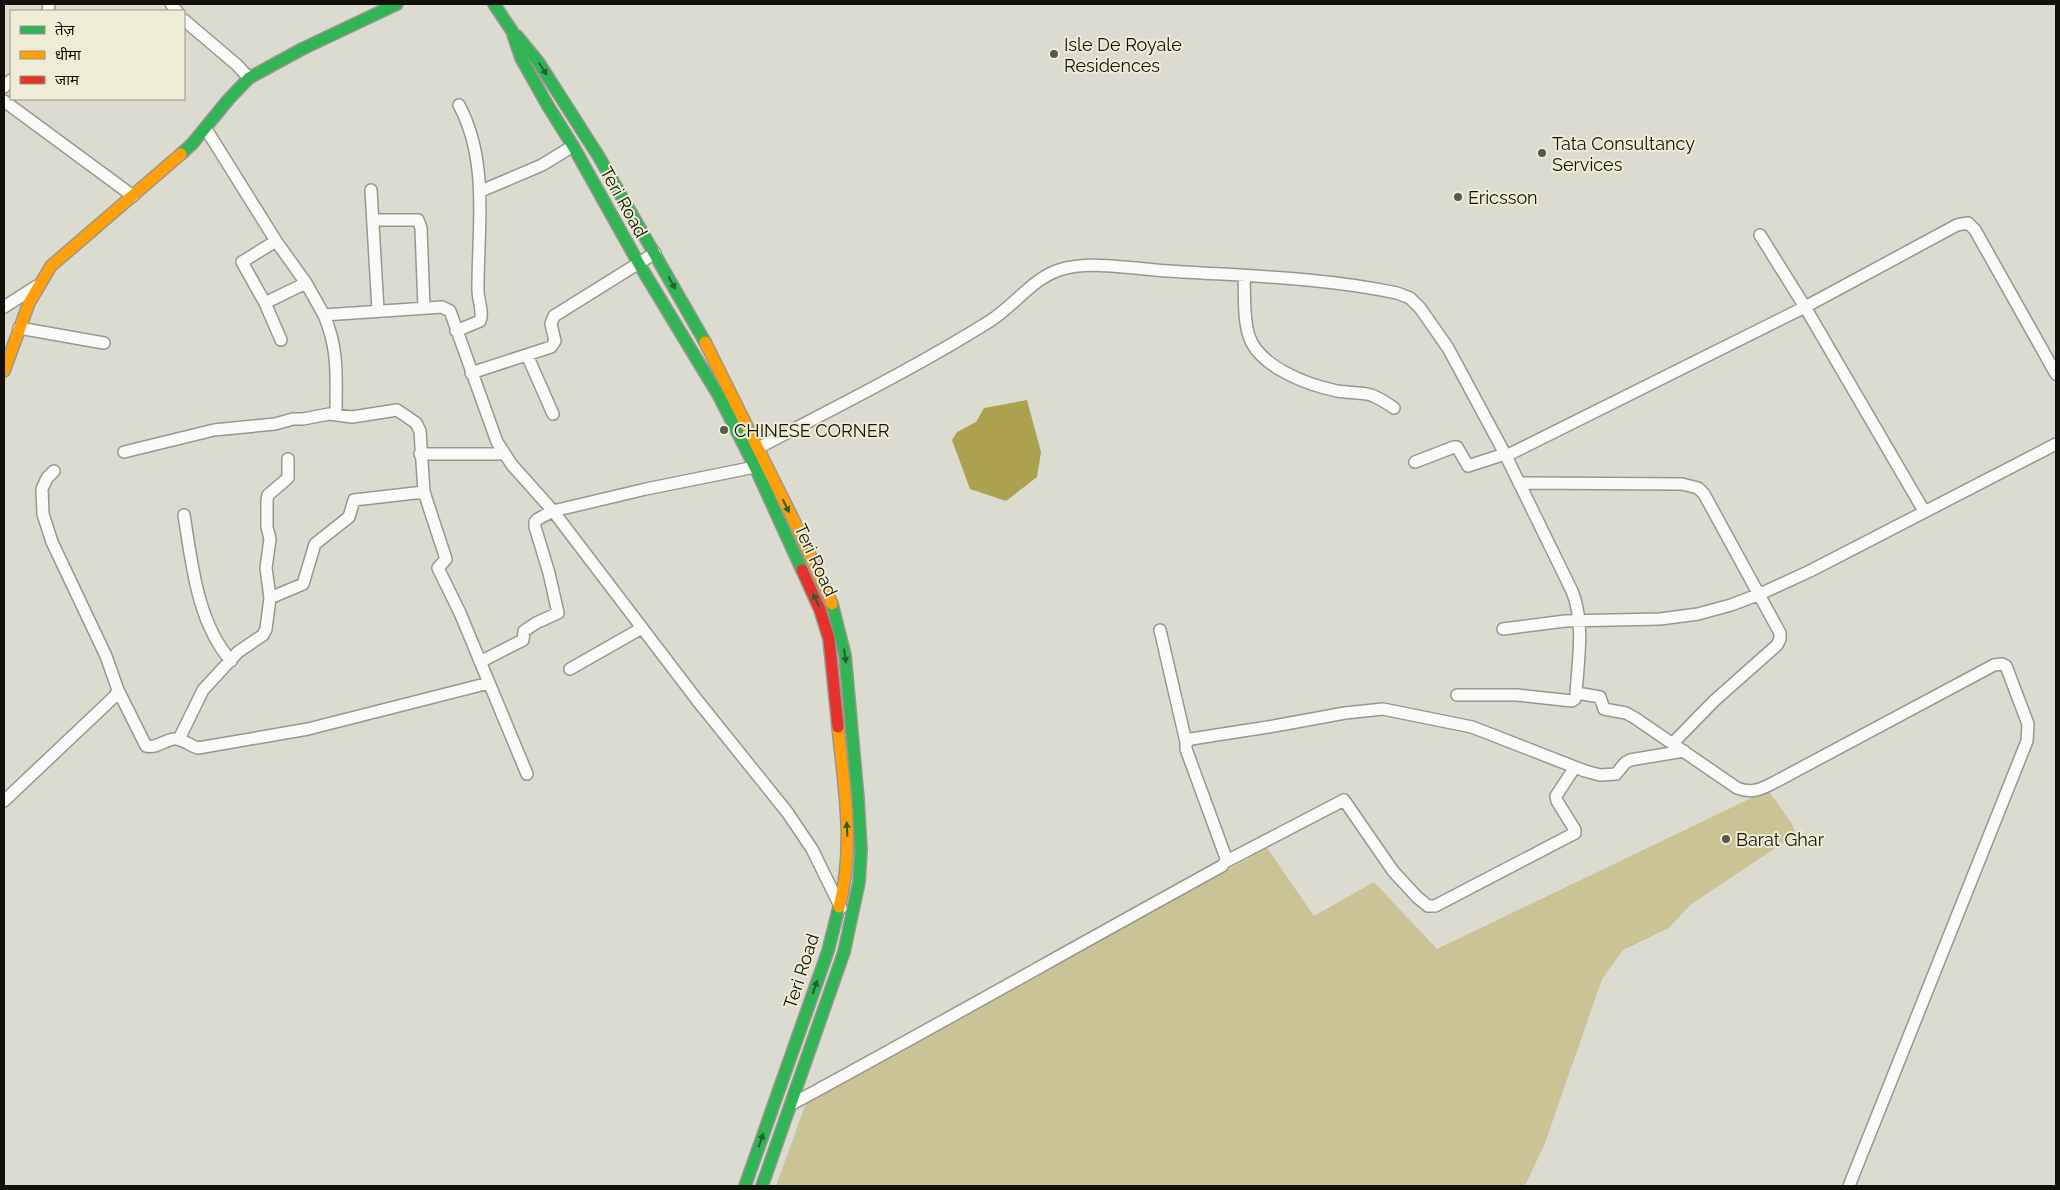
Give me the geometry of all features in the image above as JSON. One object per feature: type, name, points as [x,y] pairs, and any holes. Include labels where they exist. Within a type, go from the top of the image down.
[{"type":"street","points":[[4,371],[19,328],[37,286],[51,266],[170,165],[206,129],[228,100],[249,78],[302,49],[397,4]]},
{"type":"street","name":"Teri Road","points":[[494,4],[512,31],[521,58],[573,146],[638,264],[719,396],[755,468],[820,610],[829,639],[847,842],[845,885],[828,951],[745,1186]]},
{"type":"street","points":[[185,21],[237,65],[249,78]]},
{"type":"street","points":[[512,31],[539,63],[599,157],[724,376],[832,604],[845,655],[858,799],[861,850],[859,882],[844,952],[762,1186]]},
{"type":"street","points":[[4,101],[133,196]]},
{"type":"street","points":[[456,331],[480,321],[482,318],[478,288],[481,191],[469,126],[460,105]]},
{"type":"street","points":[[206,129],[324,315],[330,330],[336,356],[336,415]]},
{"type":"street","points":[[481,191],[542,165],[573,146]]},
{"type":"street","points":[[372,190],[378,310]]},
{"type":"street","points":[[374,220],[418,220],[421,228],[424,308]]},
{"type":"street","points":[[1415,462],[1454,447],[1457,447],[1468,466],[1506,455],[1805,306],[1958,226],[1968,223],[1975,230],[2056,374]]},
{"type":"street","points":[[1760,235],[1805,306],[1924,511]]},
{"type":"street","points":[[276,241],[242,262],[266,303],[281,340]]},
{"type":"street","points":[[471,373],[554,344],[550,324],[554,316],[655,254]]},
{"type":"street","points":[[758,448],[906,369],[990,321],[1048,274],[1062,270],[1113,267],[1295,279],[1381,290],[1410,298],[1429,319],[1448,348],[1506,455],[1572,591],[1579,622],[1576,694],[1575,699],[1572,701],[1518,695],[1457,696]]},
{"type":"street","points":[[1244,276],[1249,335],[1263,356],[1287,373],[1310,385],[1340,392],[1369,395],[1394,408]]},
{"type":"street","points":[[269,300],[306,284]]},
{"type":"street","points":[[4,307],[37,286]]},
{"type":"street","points":[[324,315],[378,310],[447,308],[497,442],[504,454],[553,511],[642,628],[787,812],[812,850],[839,905],[851,923]]},
{"type":"street","points":[[19,328],[104,343]]},
{"type":"street","points":[[527,355],[552,414]]},
{"type":"street","points":[[124,452],[214,430],[275,424],[293,419],[328,414],[352,417],[399,411],[418,426],[424,492],[446,559],[438,568],[460,613],[527,774]]},
{"type":"street","points":[[1503,629],[1564,621],[1646,620],[1679,617],[1713,610],[1760,594],[1810,571],[2056,444]]},
{"type":"street","points":[[420,454],[504,454]]},
{"type":"street","points":[[179,739],[203,690],[243,648],[263,635],[266,629],[270,598],[266,572],[270,540],[267,527],[267,500],[268,495],[288,478],[288,459]]},
{"type":"street","points":[[480,662],[523,640],[524,631],[558,612],[535,527],[535,522],[538,519],[553,511],[646,489],[755,468]]},
{"type":"street","points":[[54,471],[47,478],[42,489],[43,514],[52,542],[106,656],[117,682],[118,690],[146,746],[155,747],[171,740],[179,739],[191,747],[198,748],[288,733],[488,683]]},
{"type":"street","points":[[1520,483],[1672,483],[1698,488],[1704,494],[1760,594],[1780,633],[1780,640],[1777,645],[1720,694],[1673,743]]},
{"type":"street","points":[[766,492],[776,486]]},
{"type":"street","points":[[270,598],[303,584],[316,544],[349,517],[354,500],[424,492]]},
{"type":"street","points":[[184,515],[193,570],[205,613],[216,642],[231,662]]},
{"type":"street","points":[[570,669],[642,628]]},
{"type":"street","points":[[1160,630],[1186,748],[1226,862]]},
{"type":"street","points":[[1576,694],[1600,697],[1604,709],[1630,715],[1737,788],[1748,792],[1760,790],[1994,665],[2002,664],[2008,669],[2028,724],[2027,741],[1849,1186]]},
{"type":"street","points":[[4,801],[115,696],[118,690]]},
{"type":"street","points":[[1186,742],[1190,739],[1345,713],[1384,709],[1472,727],[1600,775],[1612,776],[1619,772],[1625,762],[1630,760],[1684,751]]},
{"type":"street","points":[[792,1104],[932,1028],[1222,866],[1226,862],[1344,800],[1393,871],[1417,897],[1428,906],[1435,906],[1575,833],[1556,796],[1575,767]]},
{"type":"shaded area","points":[[1027,400],[1041,452],[1037,477],[1006,501],[970,489],[952,440],[957,432],[976,422],[984,408]]},
{"type":"shaded area","points":[[1768,790],[1792,824],[1796,834],[1690,905],[1669,928],[1623,950],[1602,979],[1545,1143],[1525,1186],[776,1186],[806,1103],[1267,848],[1314,916],[1374,882],[1437,949]]},
{"type":"traffic: fast","points":[[181,154],[192,144],[228,100],[249,78],[302,49],[397,4]]},
{"type":"traffic: fast","points":[[494,4],[512,31],[521,58],[548,106],[573,146],[639,264],[719,396],[755,467],[802,570]]},
{"type":"traffic: fast","points":[[517,36],[539,63],[599,157],[705,342]]},
{"type":"traffic: fast","points":[[762,1186],[844,952],[859,882],[861,850],[858,799],[845,655],[832,604]]},
{"type":"traffic: fast","points":[[745,1186],[828,951],[839,907]]},
{"type":"traffic: slow","points":[[4,371],[29,303],[51,266],[181,154]]},
{"type":"traffic: slow","points":[[705,342],[800,533],[832,604]]},
{"type":"traffic: slow","points":[[838,727],[847,817],[844,885],[839,907]]},
{"type":"traffic: jam","points":[[802,570],[820,610],[829,639],[838,727]]},
{"type":"place","name":"Isle De Royale Residences","points":[[1054,54]]},
{"type":"place","name":"Tata Consultancy Services","points":[[1542,153]]},
{"type":"place","name":"Ericsson","points":[[1458,197]]},
{"type":"place","name":"CHINESE CORNER","points":[[724,430]]},
{"type":"place","name":"Barat Ghar","points":[[1726,839]]}]
